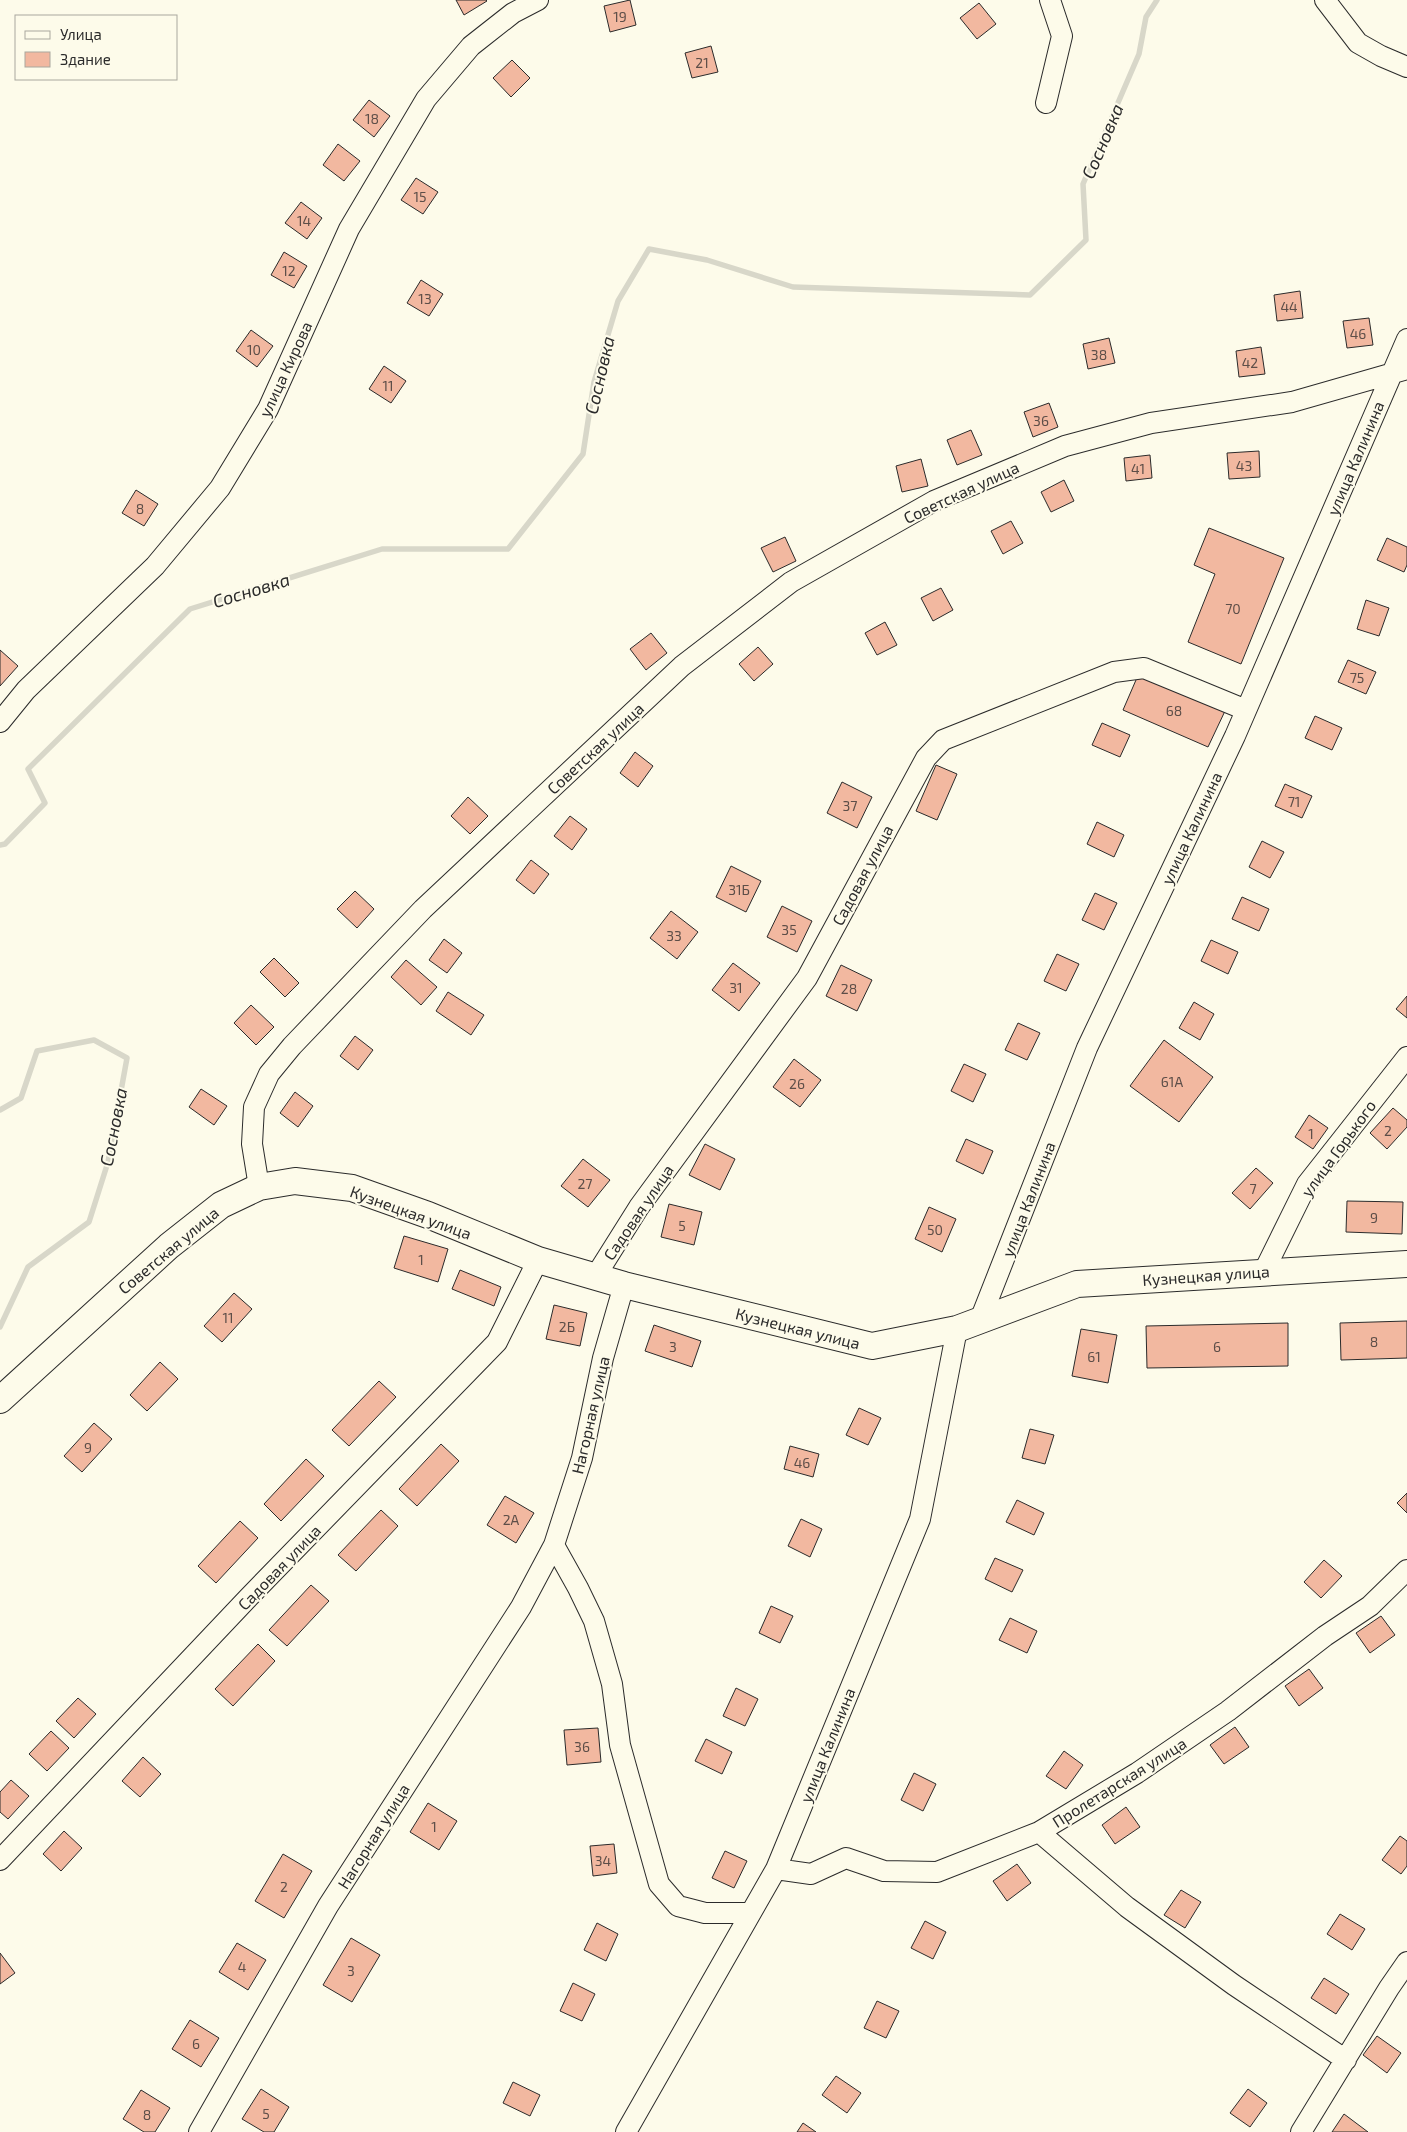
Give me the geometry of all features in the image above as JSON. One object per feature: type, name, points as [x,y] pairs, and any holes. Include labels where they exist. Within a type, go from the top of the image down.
[{"type":"main road","name":"Кузнецкая улица","points":[[259,1187],[295,1181],[352,1188],[428,1215],[538,1260],[624,1284],[872,1346],[969,1324],[1077,1284],[1264,1271],[1407,1264]]},
{"type":"main road","name":"Советская улица","points":[[0,1400],[169,1246],[221,1205],[259,1187]]},
{"type":"street","name":"улица Кирова","points":[[0,722],[26,690],[155,566],[220,488],[268,409],[349,230],[426,98],[471,46],[513,12],[538,0]]},
{"type":"street","points":[[1046,103],[1062,36],[1050,0]]},
{"type":"street","points":[[1325,0],[1358,43],[1381,56],[1407,67]]},
{"type":"street","name":"улица Калинина","points":[[626,2132],[776,1869],[920,1519],[969,1324],[1086,1048],[1246,710],[1400,371],[1407,339]]},
{"type":"street","name":"Советская улица","points":[[259,1187],[252,1144],[254,1107],[269,1074],[292,1046],[423,909],[682,666],[791,582],[934,501],[1065,446],[1151,423],[1292,402],[1400,371]]},
{"type":"street","name":"Садовая улица","points":[[595,1276],[639,1207],[807,978],[926,758],[943,740],[1114,672],[1144,668],[1246,710]]},
{"type":"street","name":"улица Горького","points":[[1264,1271],[1307,1184],[1407,1057]]},
{"type":"street","name":"Садовая улица","points":[[0,1860],[241,1605],[497,1342],[538,1260]]},
{"type":"street","name":"Нагорная улица","points":[[199,2132],[328,1906],[521,1607],[554,1545],[582,1458],[603,1358],[624,1284]]},
{"type":"street","points":[[554,1545],[594,1621],[612,1684],[620,1744],[659,1884],[678,1906],[705,1913],[751,1913]]},
{"type":"street","name":"Пролетарская улица","points":[[1346,2060],[1234,1985],[1127,1907],[1039,1832],[1137,1773],[1228,1711],[1325,1636],[1370,1606],[1407,1570]]},
{"type":"street","points":[[776,1869],[811,1874],[846,1858],[884,1871],[937,1872],[1039,1832]]},
{"type":"street","points":[[1301,2132],[1389,1988],[1407,1962]]},
{"type":"building","points":[[456,0],[486,0],[487,1],[464,15]]},
{"type":"building","points":[[630,0],[636,25],[610,32],[604,6]]},
{"type":"building","points":[[979,3],[996,24],[977,39],[960,18]]},
{"type":"building","points":[[711,46],[718,72],[692,78],[685,53]]},
{"type":"building","points":[[512,60],[530,78],[511,97],[493,78]]},
{"type":"building","points":[[369,100],[390,116],[374,137],[353,120]]},
{"type":"building","points":[[338,144],[360,161],[344,181],[323,165]]},
{"type":"building","points":[[416,178],[438,192],[423,214],[401,200]]},
{"type":"building","points":[[301,202],[322,218],[307,239],[285,223]]},
{"type":"building","points":[[284,252],[307,266],[294,288],[271,275]]},
{"type":"building","points":[[421,280],[443,294],[429,316],[407,303]]},
{"type":"building","points":[[1300,291],[1303,318],[1277,321],[1274,295]]},
{"type":"building","points":[[1369,318],[1373,345],[1347,348],[1343,321]]},
{"type":"building","points":[[251,330],[273,346],[257,367],[236,351]]},
{"type":"building","points":[[1109,338],[1115,363],[1088,369],[1083,344]]},
{"type":"building","points":[[1261,347],[1265,374],[1239,377],[1236,351]]},
{"type":"building","points":[[384,366],[406,381],[391,403],[369,389]]},
{"type":"building","points":[[1049,403],[1058,427],[1033,437],[1024,412]]},
{"type":"building","points":[[971,430],[982,455],[957,465],[947,440]]},
{"type":"building","points":[[1259,451],[1260,477],[1229,479],[1227,453]]},
{"type":"building","points":[[1150,455],[1152,478],[1126,481],[1124,458]]},
{"type":"building","points":[[921,459],[928,486],[902,492],[896,466]]},
{"type":"building","points":[[1064,480],[1074,501],[1051,512],[1041,492]]},
{"type":"building","points":[[136,490],[158,504],[144,526],[122,513]]},
{"type":"building","points":[[1011,521],[1023,543],[1003,554],[991,531]]},
{"type":"building","points":[[1209,528],[1284,558],[1241,664],[1188,642],[1215,574],[1194,565]]},
{"type":"building","points":[[785,537],[796,561],[773,572],[761,548]]},
{"type":"building","points":[[1387,538],[1407,547],[1407,565],[1404,572],[1377,560]]},
{"type":"building","points":[[941,588],[953,610],[933,621],[921,598]]},
{"type":"building","points":[[1366,600],[1389,608],[1379,636],[1357,629]]},
{"type":"building","points":[[885,622],[897,645],[877,655],[865,633]]},
{"type":"building","points":[[651,633],[667,653],[646,670],[630,649]]},
{"type":"building","points":[[758,647],[773,664],[754,681],[739,664]]},
{"type":"building","points":[[0,650],[18,666],[0,686]]},
{"type":"building","points":[[1348,660],[1376,672],[1366,694],[1338,682]]},
{"type":"building","points":[[1139,673],[1225,711],[1208,747],[1123,710]]},
{"type":"building","points":[[1315,716],[1342,728],[1332,750],[1305,738]]},
{"type":"building","points":[[1102,723],[1130,735],[1120,757],[1092,745]]},
{"type":"building","points":[[635,752],[653,766],[638,787],[620,773]]},
{"type":"building","points":[[936,765],[957,774],[937,820],[916,811]]},
{"type":"building","points":[[842,782],[872,797],[857,828],[827,813]]},
{"type":"building","points":[[1285,784],[1312,796],[1302,818],[1275,806]]},
{"type":"building","points":[[468,797],[488,816],[470,834],[451,816]]},
{"type":"building","points":[[570,816],[587,829],[572,850],[554,836]]},
{"type":"building","points":[[1097,822],[1124,835],[1114,857],[1087,844]]},
{"type":"building","points":[[1262,841],[1284,852],[1270,878],[1249,867]]},
{"type":"building","points":[[531,860],[549,874],[534,894],[516,880]]},
{"type":"building","points":[[731,866],[761,881],[746,912],[716,897]]},
{"type":"building","points":[[355,891],[374,909],[357,928],[337,909]]},
{"type":"building","points":[[1095,893],[1117,903],[1104,930],[1082,920]]},
{"type":"building","points":[[1242,897],[1269,909],[1259,931],[1232,919]]},
{"type":"building","points":[[782,906],[812,921],[797,952],[767,937]]},
{"type":"building","points":[[671,911],[698,932],[677,959],[650,938]]},
{"type":"building","points":[[444,939],[462,953],[447,973],[429,960]]},
{"type":"building","points":[[1211,940],[1238,952],[1228,974],[1201,961]]},
{"type":"building","points":[[1057,954],[1079,964],[1066,991],[1044,981]]},
{"type":"building","points":[[274,958],[299,983],[285,997],[260,972]]},
{"type":"building","points":[[406,960],[437,987],[421,1005],[391,977]]},
{"type":"building","points":[[733,963],[760,983],[739,1011],[712,990]]},
{"type":"building","points":[[841,965],[872,980],[857,1011],[826,996]]},
{"type":"building","points":[[448,992],[484,1015],[471,1035],[436,1011]]},
{"type":"building","points":[[1407,996],[1407,1018],[1396,1009]]},
{"type":"building","points":[[1194,1002],[1214,1014],[1200,1040],[1179,1028]]},
{"type":"building","points":[[251,1005],[274,1027],[256,1045],[234,1023]]},
{"type":"building","points":[[1018,1023],[1040,1033],[1027,1060],[1005,1050]]},
{"type":"building","points":[[355,1036],[373,1050],[358,1070],[340,1056]]},
{"type":"building","points":[[1164,1040],[1213,1077],[1179,1122],[1130,1086]]},
{"type":"building","points":[[794,1059],[821,1080],[800,1107],[773,1087]]},
{"type":"building","points":[[964,1064],[986,1074],[973,1102],[951,1091]]},
{"type":"building","points":[[201,1089],[227,1106],[214,1125],[189,1107]]},
{"type":"building","points":[[295,1092],[313,1106],[298,1127],[280,1113]]},
{"type":"building","points":[[1393,1108],[1407,1120],[1407,1127],[1387,1149],[1370,1133]]},
{"type":"building","points":[[1309,1115],[1328,1128],[1313,1149],[1295,1137]]},
{"type":"building","points":[[966,1139],[993,1151],[983,1174],[956,1161]]},
{"type":"building","points":[[705,1144],[735,1159],[720,1190],[689,1175]]},
{"type":"building","points":[[583,1159],[610,1180],[588,1207],[561,1186]]},
{"type":"building","points":[[1256,1168],[1273,1183],[1250,1209],[1232,1193]]},
{"type":"building","points":[[1347,1201],[1403,1202],[1402,1234],[1346,1232]]},
{"type":"building","points":[[669,1204],[702,1212],[694,1245],[661,1237]]},
{"type":"building","points":[[929,1207],[956,1219],[942,1252],[915,1239]]},
{"type":"building","points":[[404,1236],[448,1249],[438,1282],[394,1268]]},
{"type":"building","points":[[460,1270],[501,1287],[494,1306],[452,1289]]},
{"type":"building","points":[[234,1293],[252,1309],[222,1342],[204,1326]]},
{"type":"building","points":[[554,1305],[587,1313],[580,1346],[546,1339]]},
{"type":"building","points":[[1407,1321],[1407,1358],[1341,1360],[1340,1323]]},
{"type":"building","points":[[1288,1323],[1288,1366],[1147,1368],[1146,1326]]},
{"type":"building","points":[[654,1325],[701,1341],[692,1367],[645,1351]]},
{"type":"building","points":[[1081,1329],[1117,1335],[1108,1383],[1072,1376]]},
{"type":"building","points":[[160,1362],[178,1379],[147,1411],[130,1395]]},
{"type":"building","points":[[379,1381],[396,1397],[349,1446],[332,1430]]},
{"type":"building","points":[[859,1408],[881,1418],[868,1445],[846,1435]]},
{"type":"building","points":[[94,1423],[112,1439],[82,1472],[64,1456]]},
{"type":"building","points":[[1030,1429],[1054,1435],[1045,1464],[1022,1458]]},
{"type":"building","points":[[441,1444],[459,1461],[417,1506],[399,1489]]},
{"type":"building","points":[[790,1446],[819,1454],[813,1477],[784,1469]]},
{"type":"building","points":[[306,1459],[324,1476],[281,1521],[264,1504]]},
{"type":"building","points":[[1407,1493],[1407,1513],[1397,1503]]},
{"type":"building","points":[[505,1496],[534,1513],[516,1543],[487,1525]]},
{"type":"building","points":[[1017,1500],[1044,1513],[1034,1535],[1006,1522]]},
{"type":"building","points":[[381,1510],[398,1526],[356,1571],[338,1555]]},
{"type":"building","points":[[801,1519],[822,1529],[810,1557],[788,1546]]},
{"type":"building","points":[[240,1521],[258,1538],[216,1583],[198,1566]]},
{"type":"building","points":[[995,1558],[1023,1570],[1012,1592],[985,1579]]},
{"type":"building","points":[[1324,1560],[1342,1576],[1321,1598],[1304,1582]]},
{"type":"building","points":[[311,1585],[329,1601],[287,1646],[269,1630]]},
{"type":"building","points":[[771,1606],[793,1616],[780,1643],[759,1633]]},
{"type":"building","points":[[1381,1616],[1395,1635],[1370,1653],[1356,1633]]},
{"type":"building","points":[[1010,1618],[1037,1631],[1027,1653],[999,1640]]},
{"type":"building","points":[[258,1644],[275,1661],[233,1706],[215,1689]]},
{"type":"building","points":[[1309,1669],[1323,1688],[1299,1706],[1285,1686]]},
{"type":"building","points":[[736,1688],[758,1699],[745,1726],[723,1716]]},
{"type":"building","points":[[78,1698],[96,1714],[74,1738],[56,1721]]},
{"type":"building","points":[[1235,1727],[1249,1747],[1224,1764],[1210,1745]]},
{"type":"building","points":[[598,1728],[601,1762],[567,1765],[564,1730]]},
{"type":"building","points":[[51,1731],[69,1748],[47,1771],[29,1754]]},
{"type":"building","points":[[706,1739],[732,1752],[722,1774],[695,1761]]},
{"type":"building","points":[[1064,1751],[1083,1765],[1066,1789],[1046,1776]]},
{"type":"building","points":[[143,1757],[161,1774],[140,1797],[122,1781]]},
{"type":"building","points":[[914,1773],[936,1784],[923,1811],[901,1800]]},
{"type":"building","points":[[11,1780],[29,1796],[8,1819],[0,1812],[0,1792]]},
{"type":"building","points":[[428,1803],[457,1821],[439,1850],[410,1832]]},
{"type":"building","points":[[1126,1807],[1140,1827],[1115,1844],[1102,1825]]},
{"type":"building","points":[[64,1831],[82,1848],[61,1871],[43,1854]]},
{"type":"building","points":[[1400,1836],[1407,1841],[1407,1866],[1401,1874],[1382,1860]]},
{"type":"building","points":[[614,1844],[617,1873],[593,1876],[590,1846]]},
{"type":"building","points":[[725,1851],[747,1861],[734,1888],[712,1878]]},
{"type":"building","points":[[283,1854],[312,1871],[284,1918],[255,1901]]},
{"type":"building","points":[[1017,1864],[1031,1883],[1007,1901],[993,1881]]},
{"type":"building","points":[[1181,1890],[1201,1902],[1185,1928],[1164,1915]]},
{"type":"building","points":[[1340,1914],[1365,1929],[1352,1950],[1327,1934]]},
{"type":"building","points":[[925,1921],[946,1932],[933,1959],[911,1948]]},
{"type":"building","points":[[597,1923],[618,1934],[606,1961],[584,1950]]},
{"type":"building","points":[[351,1938],[380,1955],[352,2002],[323,1985]]},
{"type":"building","points":[[237,1943],[266,1960],[248,1990],[219,1972]]},
{"type":"building","points":[[0,1953],[15,1973],[0,1984]]},
{"type":"building","points":[[1324,1978],[1349,1994],[1336,2014],[1311,1998]]},
{"type":"building","points":[[573,1983],[595,1994],[582,2021],[560,2011]]},
{"type":"building","points":[[877,2001],[899,2011],[886,2038],[864,2028]]},
{"type":"building","points":[[190,2020],[219,2038],[201,2067],[172,2049]]},
{"type":"building","points":[[1377,2036],[1401,2053],[1387,2073],[1363,2055]]},
{"type":"building","points":[[836,2076],[861,2093],[847,2113],[822,2095]]},
{"type":"building","points":[[513,2082],[540,2095],[530,2116],[503,2103]]},
{"type":"building","points":[[261,2089],[289,2107],[274,2132],[264,2132],[242,2119]]},
{"type":"building","points":[[1248,2089],[1267,2103],[1250,2127],[1230,2113]]},
{"type":"building","points":[[141,2090],[170,2108],[155,2132],[144,2132],[123,2119]]},
{"type":"building","points":[[1344,2114],[1368,2132],[1332,2132]]},
{"type":"building","points":[[803,2123],[816,2132],[797,2132]]},
{"type":"waterway","name":"Сосновка","points":[[0,845],[5,844],[45,803],[28,769],[190,609],[382,549],[508,549],[583,454],[594,382],[618,301],[649,249],[707,260],[793,287],[1030,295],[1086,240],[1083,184],[1139,54],[1146,17],[1157,0]]},
{"type":"waterway","name":"Сосновка","points":[[0,1110],[21,1098],[37,1051],[94,1040],[127,1058],[108,1162],[89,1222],[28,1267],[0,1327]]}]
